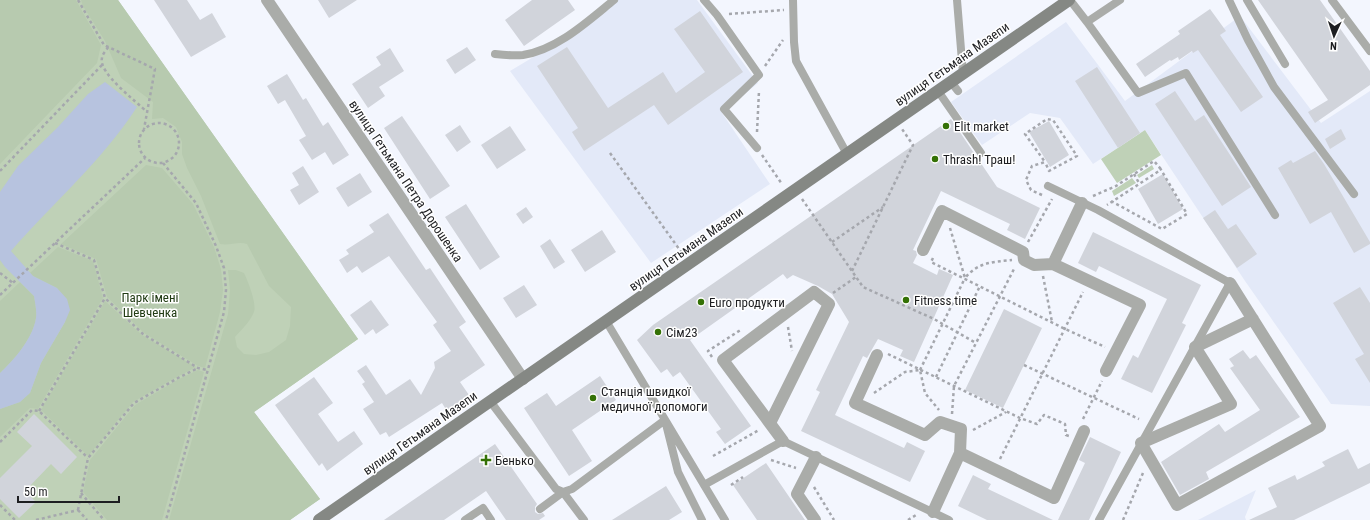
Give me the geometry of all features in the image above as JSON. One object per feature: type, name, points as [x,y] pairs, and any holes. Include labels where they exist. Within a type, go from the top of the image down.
[{"type":"main road","name":"вулиця Гетьмана Мазепи","points":[[319,520],[938,91],[954,86],[963,74],[1069,0]]},
{"type":"street","name":"вулиця Гетьмана Петра Дорошенка","points":[[267,0],[523,378]]},
{"type":"street","points":[[1050,269],[1081,202]]},
{"type":"street","points":[[923,250],[942,211],[1022,252],[1024,260],[1034,265],[1089,281],[1140,305],[1106,371]]},
{"type":"street","points":[[1230,283],[1253,319],[1320,426],[1177,505],[1141,443],[1231,404],[1195,347],[1253,319]]},
{"type":"street","points":[[770,424],[829,304],[814,292],[723,360],[783,442]]},
{"type":"street","points":[[881,353],[855,403],[925,435],[940,422],[961,428],[960,453],[933,512]]},
{"type":"street","points":[[960,453],[1054,498],[1082,428]]},
{"type":"street","points":[[815,520],[797,494],[816,457]]},
{"type":"lane","points":[[495,54],[522,55],[544,49],[570,35],[614,0]]},
{"type":"lane","points":[[704,0],[717,15],[759,75],[724,109],[757,148]]},
{"type":"lane","points":[[793,0],[796,61],[847,154]]},
{"type":"lane","points":[[957,0],[963,74]]},
{"type":"lane","points":[[1069,0],[1138,93],[1186,73],[1275,214]]},
{"type":"lane","points":[[1086,22],[1120,0]]},
{"type":"lane","points":[[1229,0],[1248,40],[1274,87],[1354,194]]},
{"type":"lane","points":[[1247,0],[1285,64]]},
{"type":"lane","points":[[1332,0],[1370,51]]},
{"type":"lane","points":[[938,91],[980,153]]},
{"type":"lane","points":[[1048,186],[1098,210],[1230,283],[1099,520]]},
{"type":"lane","points":[[606,321],[725,520]]},
{"type":"lane","points":[[490,401],[556,489],[563,492],[580,518]]},
{"type":"lane","points":[[540,508],[563,492],[572,490],[665,420]]},
{"type":"lane","points":[[665,420],[678,472],[702,520]]},
{"type":"lane","points":[[704,485],[783,442],[949,520]]},
{"type":"lane","points":[[465,520],[483,508],[492,520]]},
{"type":"path","points":[[78,0],[104,45],[155,69],[144,129],[141,134],[139,147],[145,158],[150,162],[163,163],[175,156],[179,143],[175,130],[163,123],[156,123],[144,129]]},
{"type":"path","points":[[717,15],[793,10]]},
{"type":"path","points":[[790,194],[757,148],[759,75],[794,25]]},
{"type":"path","points":[[108,47],[102,58],[102,65],[106,74],[147,112]]},
{"type":"path","points":[[0,171],[102,65]]},
{"type":"path","points":[[1047,119],[1053,120],[1077,156],[1049,171],[1045,162],[1025,134],[1047,119]]},
{"type":"path","points":[[852,271],[913,145],[902,130]]},
{"type":"path","points":[[610,153],[689,264]]},
{"type":"path","points":[[0,295],[145,158]]},
{"type":"path","points":[[1081,202],[1116,186],[1154,161],[1160,168],[1187,214],[1162,229],[1112,202]]},
{"type":"path","points":[[1027,242],[1052,200],[1030,190],[1026,180],[1032,166],[1045,162]]},
{"type":"path","points":[[163,163],[196,203],[216,246],[224,268],[226,290],[224,312],[166,520]]},
{"type":"path","points":[[1098,210],[1159,171],[1160,168]]},
{"type":"path","points":[[1134,174],[1139,183]]},
{"type":"path","points":[[802,199],[863,287],[943,324],[976,343]]},
{"type":"path","points":[[832,242],[883,207]]},
{"type":"path","points":[[949,224],[956,227]]},
{"type":"path","points":[[946,230],[949,224]]},
{"type":"path","points":[[949,224],[965,278]]},
{"type":"path","points":[[55,243],[94,260],[105,298],[143,334],[198,368],[207,370]]},
{"type":"path","points":[[934,255],[932,262],[1065,329],[1116,352]]},
{"type":"path","points":[[942,416],[925,393],[920,370],[965,278],[971,270],[990,262],[1019,260]]},
{"type":"path","points":[[951,417],[954,386],[1015,266]]},
{"type":"path","points":[[1043,276],[1050,269]]},
{"type":"path","points":[[1036,272],[1043,276],[1052,322]]},
{"type":"path","points":[[0,273],[13,283]]},
{"type":"path","points":[[832,294],[856,277]]},
{"type":"path","points":[[994,470],[1089,281]]},
{"type":"path","points":[[936,377],[980,286]]},
{"type":"path","points":[[39,411],[105,298]]},
{"type":"path","points":[[881,353],[936,377],[1020,418],[1037,424],[1044,415],[1065,424],[1066,435],[1074,438]]},
{"type":"path","points":[[1024,365],[1139,419]]},
{"type":"path","points":[[87,520],[78,510],[80,493],[88,458],[134,403],[198,368]]},
{"type":"path","points":[[869,396],[905,372],[920,370]]},
{"type":"path","points":[[1082,428],[1106,371]]},
{"type":"path","points":[[0,442],[32,410],[39,411],[88,458]]},
{"type":"path","points":[[971,431],[1006,412]]},
{"type":"path","points":[[947,416],[956,417]]},
{"type":"path","points":[[769,460],[797,468]]},
{"type":"path","points":[[1123,520],[1143,473]]},
{"type":"path","points":[[731,485],[744,476]]},
{"type":"path","points":[[814,487],[834,520]]},
{"type":"path","points":[[80,493],[104,520]]},
{"type":"path","points":[[0,505],[15,520]]},
{"type":"path","points":[[36,520],[78,510]]},
{"type":"shaded area","points":[[618,0],[697,0],[758,83],[722,113],[770,184],[651,263],[510,71],[592,22]]},
{"type":"shaded area","points":[[1240,16],[1321,123],[1370,91],[1370,406],[1331,404],[1245,281],[1145,130],[1093,164],[1060,118],[1030,113],[982,145],[951,102],[1066,22],[1125,101]]},
{"type":"shaded area","points":[[1256,490],[1245,517],[1246,520],[1198,520]]},
{"type":"green space","name":"Парк імені Шевченка","points":[[0,0],[118,0],[358,339],[254,412],[320,499],[290,520],[0,520]]},
{"type":"green space","points":[[0,0],[76,0],[101,45],[97,63],[0,164]]},
{"type":"green space","points":[[81,0],[118,0],[358,339],[254,412],[320,499],[290,520],[169,520],[228,314],[230,290],[228,270],[236,270],[244,273],[250,287],[255,308],[246,325],[235,337],[237,347],[244,354],[256,355],[269,352],[286,340],[290,326],[291,307],[269,286],[247,244],[220,244],[201,196],[187,168],[182,154],[182,142],[176,127],[163,118],[152,119],[153,102],[121,78],[105,41],[83,6]]},
{"type":"green space","points":[[1145,130],[1161,155],[1117,183],[1101,159]]},
{"type":"green space","points":[[146,165],[162,168],[193,204],[214,247],[221,269],[223,290],[220,312],[205,368],[198,366],[144,333],[107,297],[96,259],[61,244]]},
{"type":"green space","points":[[1152,165],[1154,169],[1139,178],[1137,175]]},
{"type":"green space","points":[[1132,178],[1136,183],[1114,196],[1112,191]]},
{"type":"green space","points":[[58,247],[93,261],[103,298],[38,409],[30,408],[0,437],[0,409],[20,402],[30,393],[41,363],[65,322],[57,288],[30,273]]},
{"type":"green space","points":[[20,282],[34,296],[36,318],[27,341],[17,355],[0,373],[0,301]]},
{"type":"green space","points":[[105,301],[142,335],[196,367],[133,402],[88,456],[41,410]]},
{"type":"green space","points":[[198,370],[204,372],[162,520],[107,520],[83,492],[90,460],[135,405],[179,379]]},
{"type":"water","points":[[105,82],[137,107],[93,164],[11,251],[33,276],[57,288],[67,299],[70,310],[65,322],[41,363],[30,393],[20,402],[0,409],[0,373],[17,355],[27,341],[34,326],[36,313],[34,296],[0,260],[0,192],[18,166],[58,127],[88,94]]},
{"type":"building","points":[[154,0],[187,0],[200,20],[212,13],[226,37],[191,57]]},
{"type":"building","points":[[318,0],[357,0],[329,18]]},
{"type":"building","points":[[532,0],[568,0],[575,10],[524,46],[505,20]]},
{"type":"building","points":[[1258,0],[1320,0],[1370,71],[1370,85],[1315,123],[1308,112],[1328,100]]},
{"type":"building","points":[[1210,9],[1226,31],[1220,35],[1263,97],[1241,112],[1198,50],[1193,53],[1192,51],[1179,60],[1178,57],[1171,61],[1170,60],[1145,77],[1136,64],[1180,34],[1178,31]]},
{"type":"building","points":[[700,11],[743,72],[668,125],[654,105],[584,151],[572,132],[578,128],[537,66],[567,47],[608,108],[663,72],[676,93],[705,72],[674,29]]},
{"type":"building","points":[[467,47],[476,60],[455,74],[446,60]]},
{"type":"building","points":[[390,48],[404,71],[379,87],[385,96],[368,108],[352,84],[381,65],[376,57]]},
{"type":"building","points":[[1097,67],[1140,133],[1118,148],[1075,81]]},
{"type":"building","points":[[287,74],[303,100],[306,98],[323,126],[328,122],[349,155],[333,165],[325,152],[312,160],[299,140],[306,136],[285,100],[278,104],[267,86]]},
{"type":"building","points":[[1175,91],[1195,121],[1204,115],[1251,187],[1222,206],[1155,104]]},
{"type":"building","points":[[402,116],[450,186],[430,199],[384,128]]},
{"type":"building","points":[[951,119],[997,187],[1040,208],[1025,239],[1007,230],[1010,224],[941,191],[913,250],[916,251],[917,255],[913,263],[937,275],[939,269],[953,275],[914,362],[900,356],[903,350],[878,339],[867,358],[863,356],[835,415],[904,448],[907,442],[925,451],[910,482],[801,431],[820,392],[816,390],[849,322],[832,294],[793,275],[787,279],[783,274],[690,340],[751,426],[725,444],[716,432],[721,429],[680,372],[673,377],[667,369],[661,373],[637,340],[653,325]]},
{"type":"building","points":[[1049,121],[1069,155],[1050,167],[1029,132]]},
{"type":"building","points":[[460,125],[471,142],[457,152],[445,135]]},
{"type":"building","points":[[510,126],[526,150],[497,169],[481,145]]},
{"type":"building","points":[[1341,129],[1346,139],[1330,149],[1325,139]]},
{"type":"building","points":[[1315,151],[1370,242],[1370,244],[1354,253],[1331,212],[1310,224],[1278,168],[1291,160],[1293,163]]},
{"type":"building","points":[[303,166],[319,192],[299,205],[290,190],[299,185],[292,173]]},
{"type":"building","points":[[360,173],[372,192],[348,207],[336,188]]},
{"type":"building","points":[[1163,174],[1183,209],[1158,224],[1138,189]]},
{"type":"building","points":[[466,204],[500,257],[480,270],[445,217]]},
{"type":"building","points":[[526,207],[533,217],[523,224],[516,214]]},
{"type":"building","points":[[1215,210],[1228,229],[1236,224],[1257,254],[1237,268],[1203,218]]},
{"type":"building","points":[[388,213],[426,270],[430,268],[466,322],[459,327],[485,365],[460,382],[469,395],[447,411],[442,403],[389,437],[386,432],[380,435],[363,409],[374,402],[362,384],[365,382],[357,371],[366,365],[386,395],[410,379],[421,395],[435,368],[434,362],[451,351],[433,325],[437,322],[389,256],[362,273],[357,266],[347,273],[339,260],[349,254],[346,250],[374,232],[369,225]]},
{"type":"building","points":[[602,230],[616,252],[585,272],[571,250]]},
{"type":"building","points":[[1093,232],[1201,285],[1182,323],[1186,325],[1152,393],[1121,379],[1133,355],[1138,358],[1167,299],[1099,266],[1096,272],[1078,263]]},
{"type":"building","points":[[550,239],[565,262],[554,269],[540,246]]},
{"type":"building","points":[[524,285],[537,305],[516,318],[503,298]]},
{"type":"building","points":[[1360,287],[1370,303],[1370,383],[1355,359],[1364,354],[1333,303]]},
{"type":"building","points":[[371,300],[389,325],[376,334],[373,329],[365,335],[350,315]]},
{"type":"building","points":[[1004,309],[1042,328],[1003,408],[965,390]]},
{"type":"building","points":[[1243,350],[1250,359],[1256,355],[1300,417],[1206,472],[1209,479],[1180,495],[1161,462],[1219,424],[1225,432],[1260,410],[1230,368],[1234,366],[1229,359]]},
{"type":"building","points":[[600,376],[616,400],[572,430],[592,461],[569,476],[524,408],[547,393],[556,406]]},
{"type":"building","points":[[314,377],[333,403],[318,414],[338,442],[354,431],[363,444],[327,471],[322,463],[319,466],[275,405]]},
{"type":"building","points":[[34,414],[77,457],[61,474],[51,464],[25,491],[36,502],[19,518],[0,499],[0,478],[32,446],[17,432]]},
{"type":"building","points":[[1090,437],[1121,452],[1089,520],[1058,520],[1085,463],[1079,460]]},
{"type":"building","points":[[495,444],[537,504],[535,507],[535,512],[538,514],[543,513],[545,516],[539,520],[506,520],[486,491],[444,520],[384,520]]},
{"type":"building","points":[[1348,449],[1358,469],[1370,463],[1370,483],[1294,520],[1249,520],[1277,507],[1268,488],[1295,475],[1297,480],[1325,466],[1322,462]]},
{"type":"building","points":[[766,463],[805,520],[757,520],[733,485]]},
{"type":"building","points":[[973,475],[991,484],[988,489],[1053,520],[987,520],[958,506]]},
{"type":"building","points":[[666,486],[682,512],[669,520],[612,520]]},
{"type":"place","name":"Elit market","points":[[946,126]]},
{"type":"place","name":"Thrash! Траш!","points":[[935,159]]},
{"type":"place","name":"Fitness time","points":[[906,300]]},
{"type":"place","name":"Euro продукти","points":[[701,302]]},
{"type":"place","name":"Сім23","points":[[658,332]]},
{"type":"place","name":"Станція швидкої медичної допомоги","points":[[593,398]]},
{"type":"place","name":"Бенько","points":[[486,460]]}]
